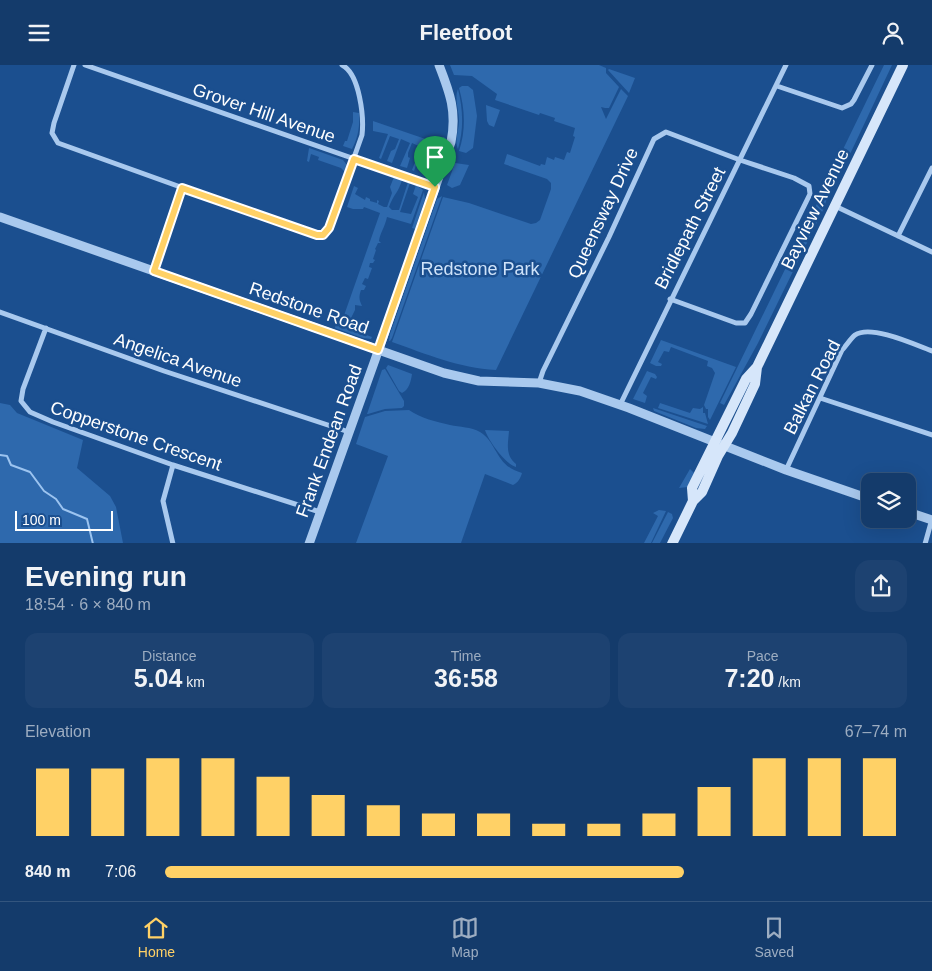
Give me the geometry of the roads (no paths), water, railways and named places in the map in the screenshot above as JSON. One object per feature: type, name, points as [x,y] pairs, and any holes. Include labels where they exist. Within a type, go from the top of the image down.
[{"type":"main road","name":"Bayview Avenue","points":[[693,501],[692,487],[746,379],[757,367],[903,65]]},
{"type":"main road","name":"Bayview Avenue","points":[[672,543],[693,501],[702,492],[755,384],[757,367]]},
{"type":"street","points":[[74,65],[54,123],[52,133],[58,143],[317,235],[323,235],[329,228],[362,135],[360,100],[351,75],[346,67],[342,65]]},
{"type":"street","name":"Grover Hill Avenue","points":[[85,65],[435,187]]},
{"type":"street","name":"Frank Endean Road","points":[[309,543],[451,142],[454,119],[450,94],[439,65]]},
{"type":"street","name":"Bridlepath Street","points":[[620,405],[670,299],[786,65]]},
{"type":"street","points":[[777,86],[842,108],[851,104],[854,100],[872,65]]},
{"type":"street","name":"Queensway Drive","points":[[539,383],[542,371],[609,237],[654,139],[666,132],[740,160]]},
{"type":"street","points":[[670,299],[736,323],[745,323],[752,314],[810,193],[810,189],[805,182],[740,160]]},
{"type":"street","points":[[898,236],[932,168]]},
{"type":"street","points":[[154,271],[182,188]]},
{"type":"street","points":[[835,206],[932,252]]},
{"type":"street","name":"Redstone Road","points":[[0,217],[462,378],[478,381],[539,383],[567,388],[620,405],[786,470],[861,496]]},
{"type":"street","name":"Angelica Avenue","points":[[0,312],[164,371],[349,432]]},
{"type":"street","name":"Copperstone Crescent","points":[[46,328],[23,389],[22,401],[24,407],[30,412],[173,465],[320,512]]},
{"type":"street","name":"Balkan Road","points":[[786,470],[842,350],[855,335],[876,332],[932,351]]},
{"type":"street","points":[[820,397],[932,435]]},
{"type":"street","points":[[173,465],[163,501],[173,543]]},
{"type":"street","points":[[916,515],[932,520],[925,543]]},
{"type":"waterway","points":[[0,455],[7,456],[11,465],[30,472],[44,491],[56,499],[63,509],[87,519],[93,543]]},
{"type":"park label","name":"Redstone Park","points":[[480,269]]}]
